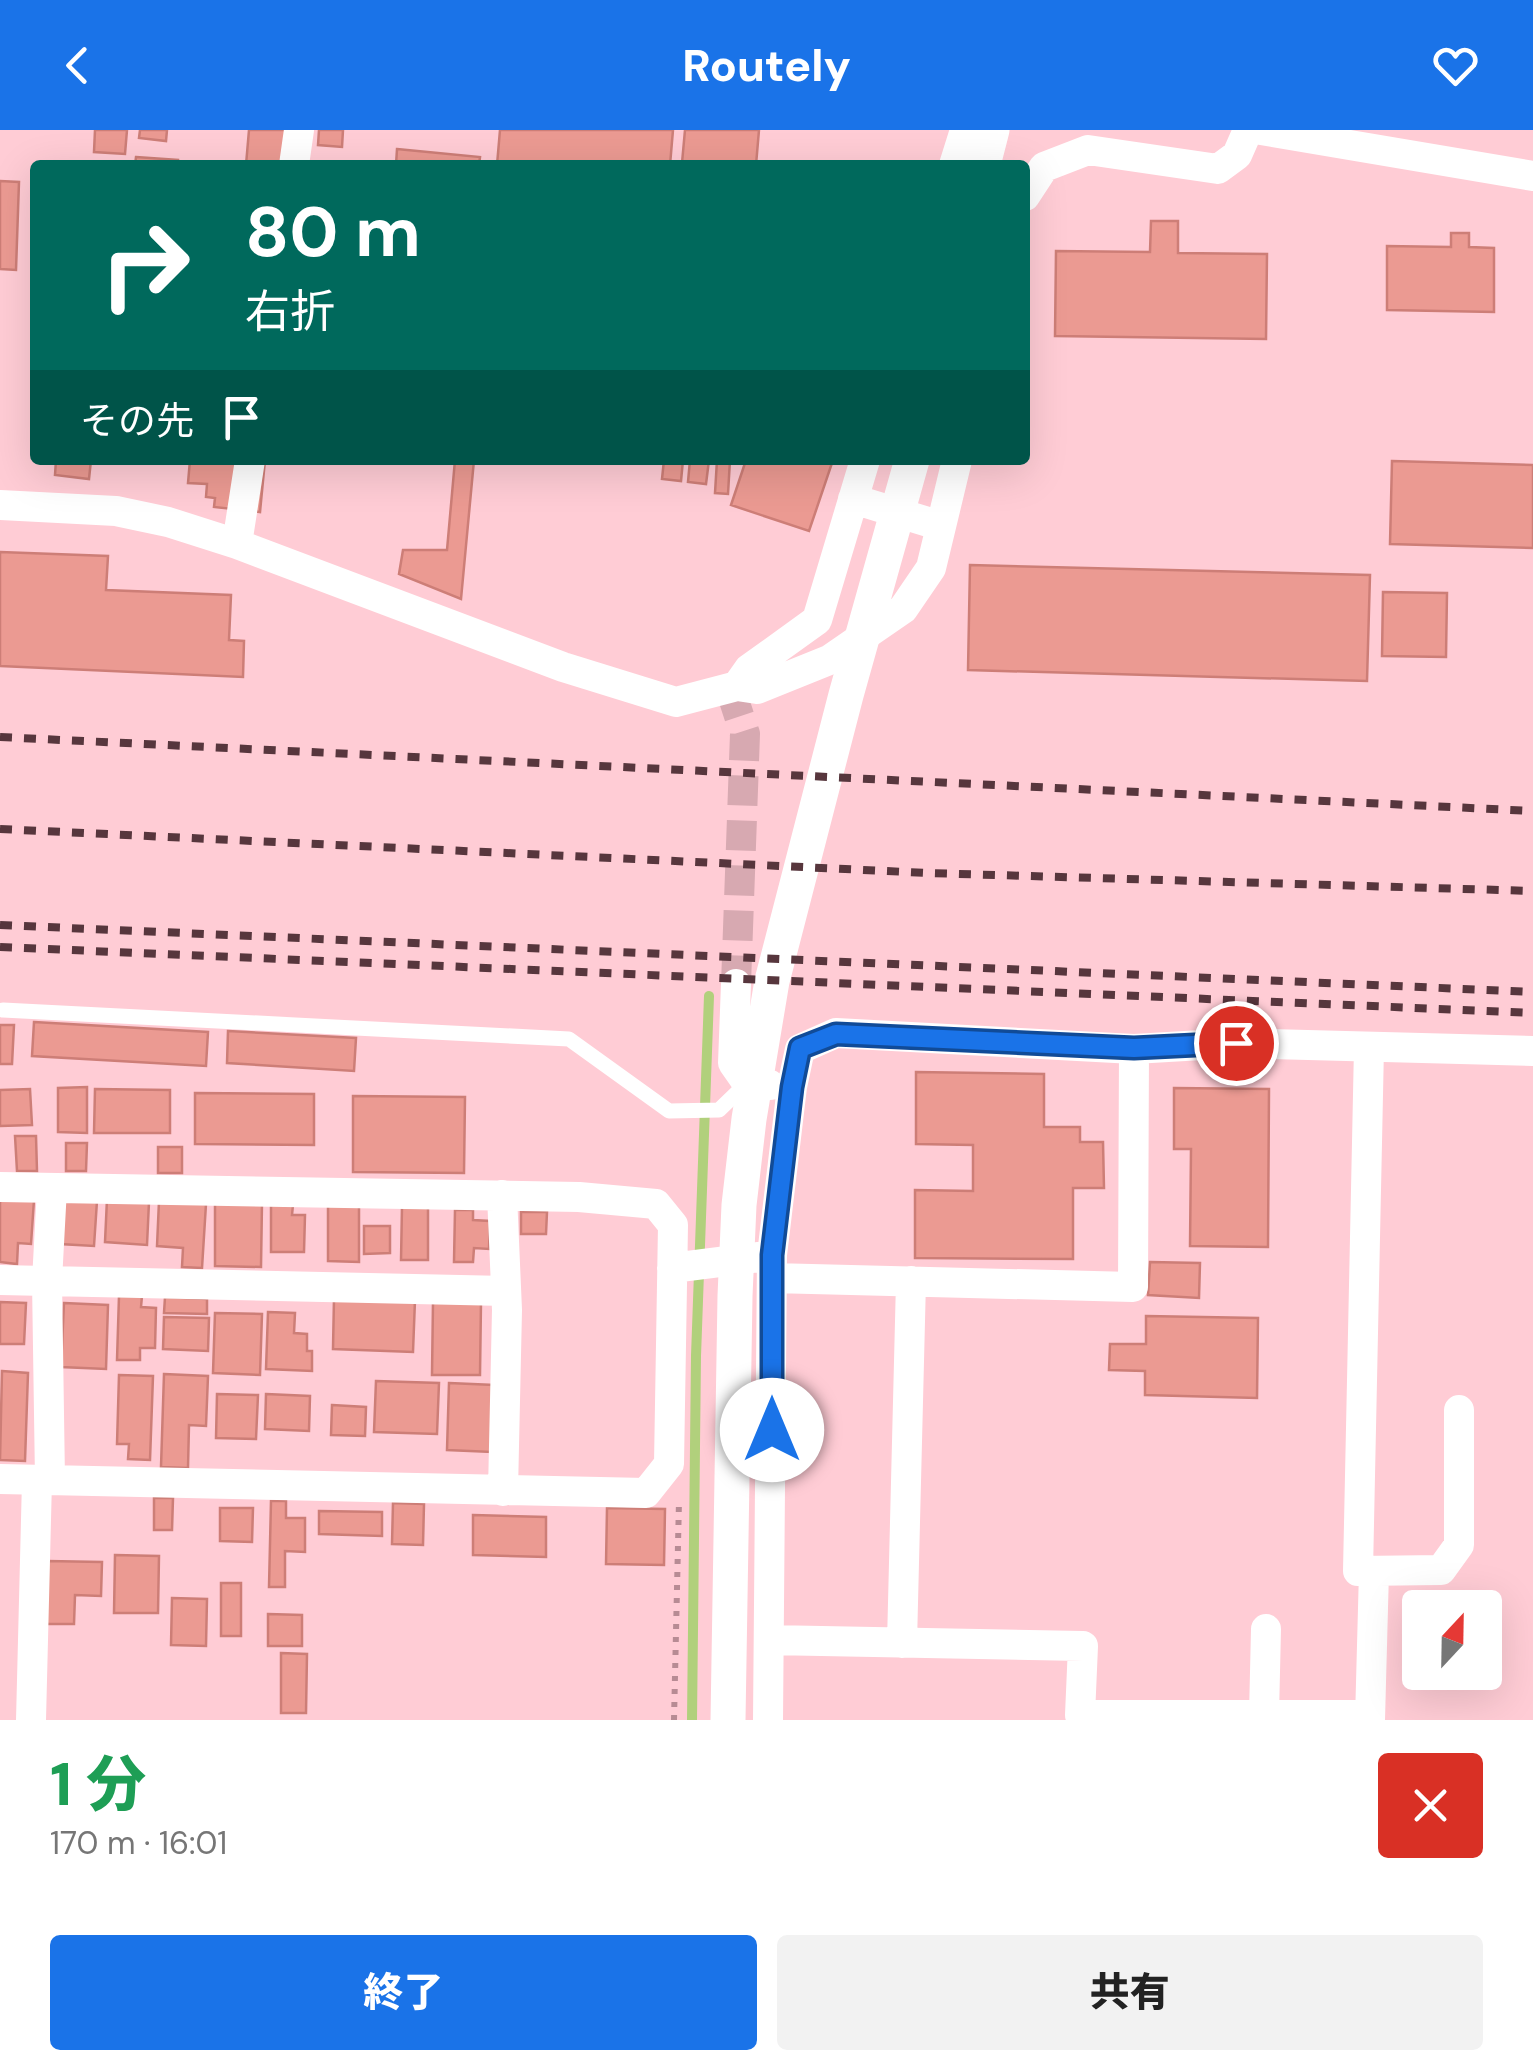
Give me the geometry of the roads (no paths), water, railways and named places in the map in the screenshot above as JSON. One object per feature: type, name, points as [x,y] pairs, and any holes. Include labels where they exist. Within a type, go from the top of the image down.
[{"type":"street","points":[[295,160],[299,130]]},
{"type":"street","points":[[955,160],[964,130]]},
{"type":"street","points":[[984,160],[992,130]]},
{"type":"street","points":[[1030,188],[1044,167],[1088,150],[1218,169],[1237,155],[1248,130]]},
{"type":"street","points":[[1261,130],[1533,176]]},
{"type":"street","points":[[238,544],[249,465]]},
{"type":"street","points":[[737,686],[749,669],[818,620],[863,465]]},
{"type":"street","points":[[728,1720],[735,1296],[749,1120],[772,981],[911,465]]},
{"type":"street","points":[[0,506],[116,511],[168,522],[238,544],[563,667],[676,702],[737,686],[758,688],[829,660],[903,609],[931,568],[957,465]]},
{"type":"street","points":[[853,499],[941,526]]},
{"type":"street","points":[[736,984],[733,1063],[747,1083],[792,1087]]},
{"type":"street","points":[[768,1720],[772,1266],[800,1048],[836,1034],[1134,1048],[1236,1043],[1533,1051]]},
{"type":"street","points":[[1369,1046],[1358,1570],[1440,1570],[1459,1545],[1459,1410]]},
{"type":"street","points":[[672,1268],[772,1266],[911,1282],[1132,1287],[1134,1048]]},
{"type":"street","points":[[0,1187],[579,1197],[656,1204],[673,1226],[669,1464],[646,1493],[0,1479]]},
{"type":"street","points":[[32,1720],[52,1188]]},
{"type":"street","points":[[502,1195],[506,1291],[503,1491]]},
{"type":"street","points":[[0,1280],[506,1291]]},
{"type":"street","points":[[902,1643],[911,1282]]},
{"type":"street","points":[[769,1640],[1082,1646],[1080,1715],[1370,1718],[1374,1571]]},
{"type":"street","points":[[1264,1715],[1266,1628]]},
{"type":"lane","points":[[3,1010],[570,1039],[669,1111],[720,1110],[747,1083]]},
{"type":"waterway","points":[[692,1720],[696,1356],[709,996]]},
{"type":"tunnel","points":[[730,688],[745,734],[736,984]]},
{"type":"railway","points":[[0,737],[1533,811]]},
{"type":"railway","points":[[0,829],[928,873],[1533,891]]},
{"type":"railway","points":[[0,925],[1533,992]]},
{"type":"railway","points":[[0,947],[1533,1013]]}]
